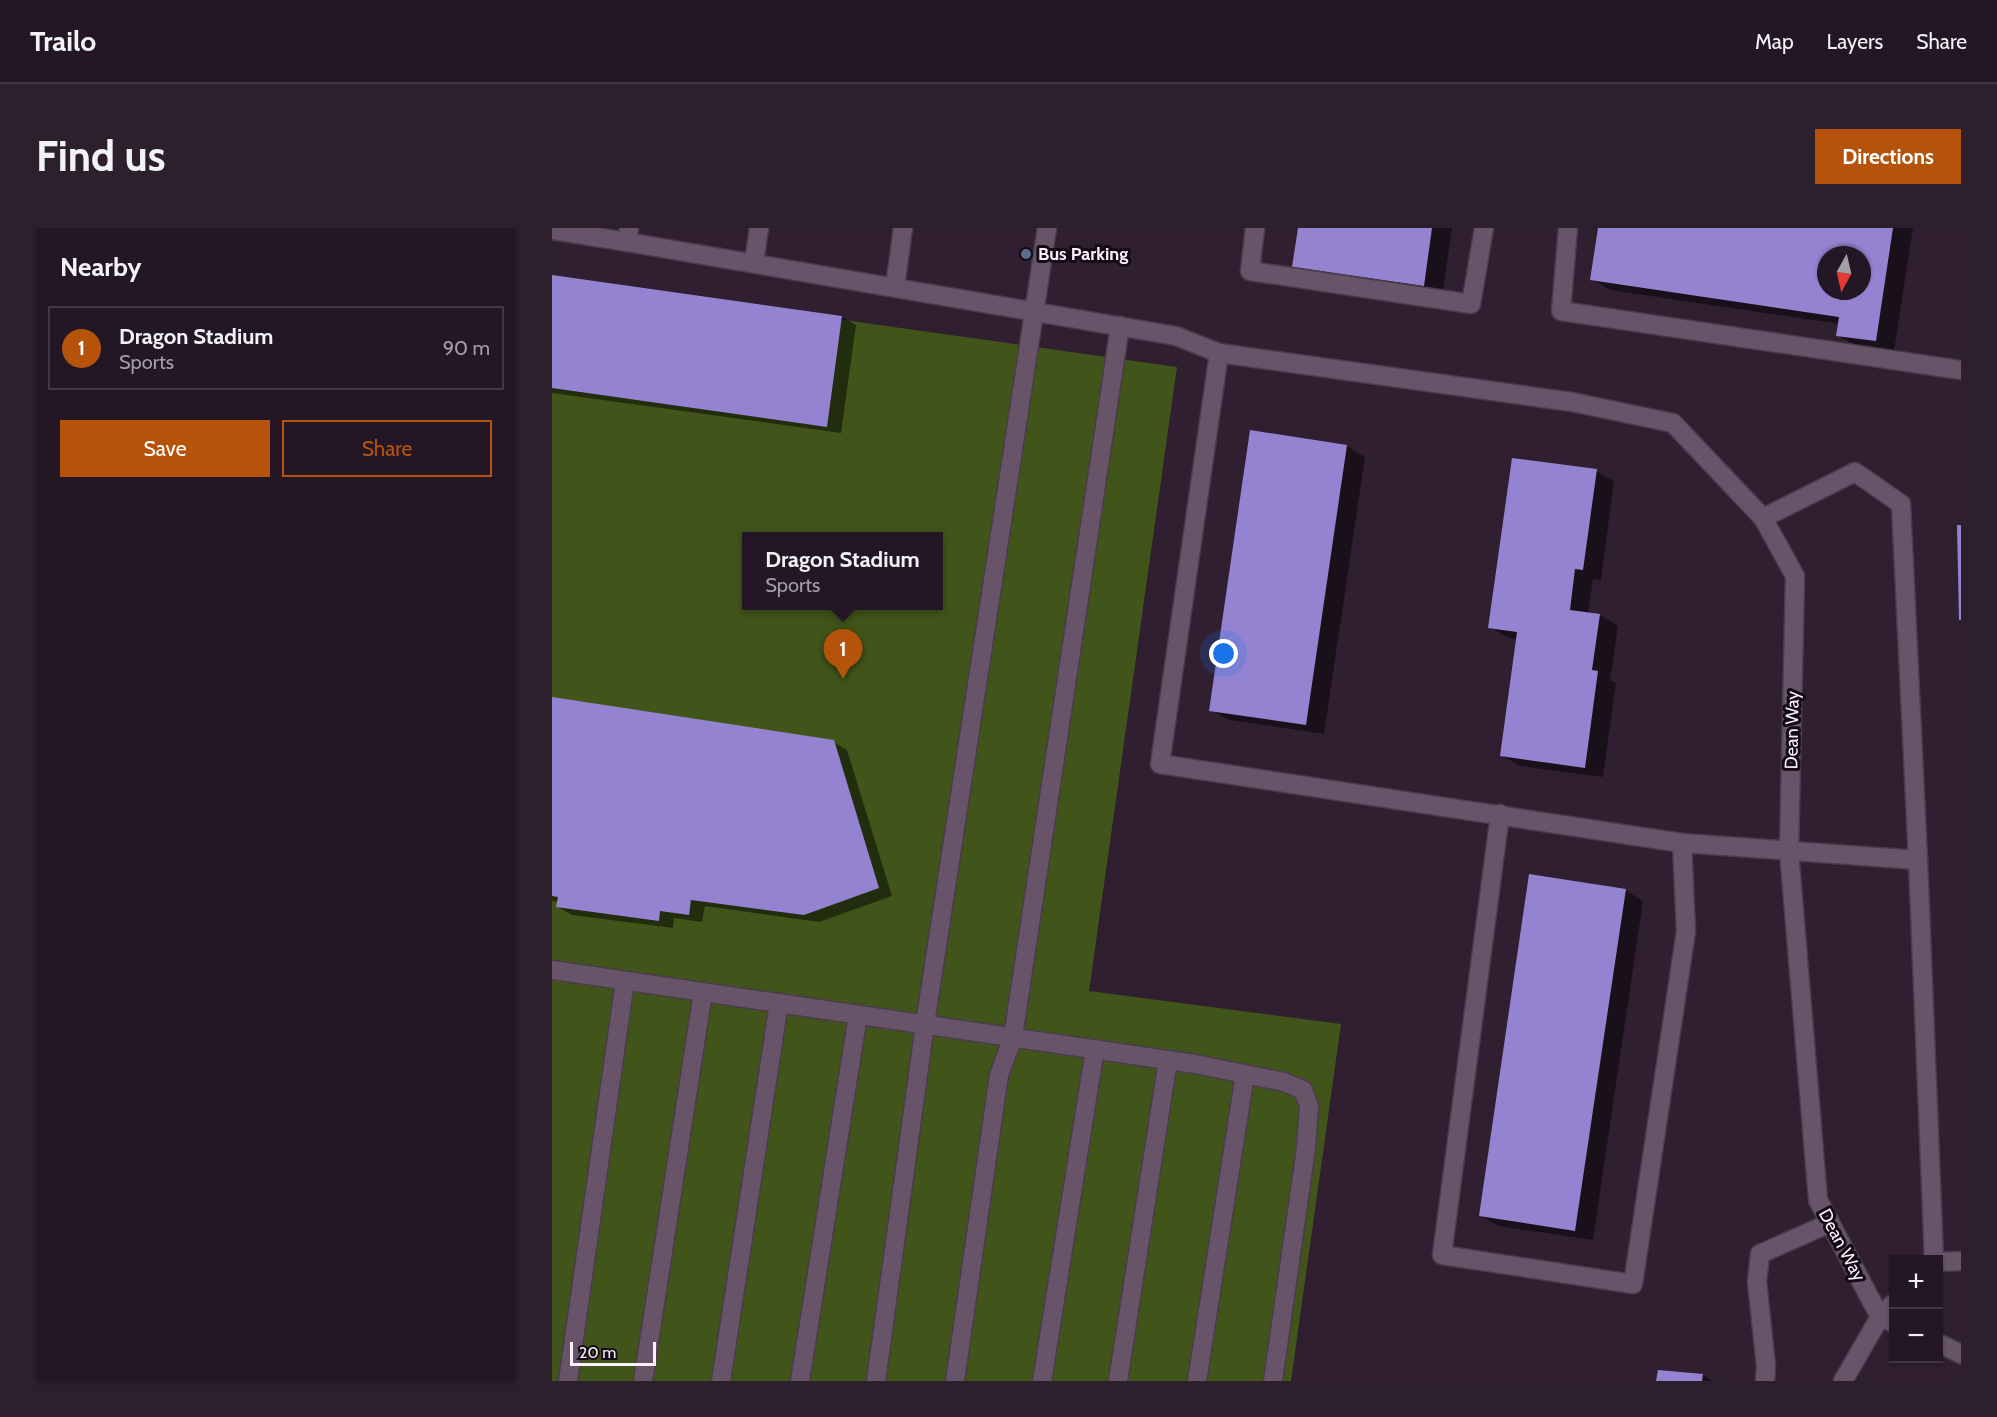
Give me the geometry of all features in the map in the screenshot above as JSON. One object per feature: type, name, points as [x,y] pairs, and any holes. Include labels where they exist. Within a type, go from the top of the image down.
[{"type":"lane","points":[[754,263],[759,228]]},
{"type":"lane","points":[[895,287],[903,228]]},
{"type":"lane","points":[[876,1381],[925,1024],[1047,228]]},
{"type":"lane","points":[[1255,228],[1250,271],[1471,304],[1484,228]]},
{"type":"lane","points":[[1568,228],[1562,311],[1961,370]]},
{"type":"lane","name":"Dean Way","points":[[552,230],[628,235],[754,263],[1176,336],[1219,352],[1572,402],[1673,423],[1763,518],[1795,576],[1789,851],[1818,1200],[1887,1320]]},
{"type":"lane","points":[[955,1381],[999,1075],[1013,1037],[1120,326]]},
{"type":"lane","points":[[1219,352],[1160,764],[1682,843],[1918,860]]},
{"type":"lane","points":[[1763,518],[1855,472],[1901,504],[1934,1255]]},
{"type":"lane","points":[[1500,814],[1442,1255],[1633,1284],[1686,931],[1682,843]]},
{"type":"lane","points":[[552,970],[1168,1060],[1284,1082],[1303,1090],[1309,1106],[1273,1381]]},
{"type":"lane","points":[[568,1381],[625,981]]},
{"type":"lane","points":[[643,1381],[703,992]]},
{"type":"lane","points":[[721,1381],[779,1003]]},
{"type":"lane","points":[[800,1381],[858,1015]]},
{"type":"lane","points":[[1042,1381],[1095,1049]]},
{"type":"lane","points":[[1118,1381],[1168,1060]]},
{"type":"lane","points":[[1197,1381],[1245,1074]]},
{"type":"lane","points":[[1764,1381],[1766,1366],[1757,1282],[1760,1254],[1830,1223]]},
{"type":"lane","points":[[1943,1262],[1961,1261]]},
{"type":"lane","points":[[1843,1381],[1887,1320]]},
{"type":"lane","points":[[1943,1345],[1961,1354]]},
{"type":"green space","points":[[552,279],[1177,367],[1089,991],[1341,1024],[1291,1381],[552,1381]]},
{"type":"building","points":[[1298,228],[1432,228],[1424,286],[1292,267]]},
{"type":"building","points":[[1598,228],[1893,228],[1876,341],[1836,336],[1839,317],[1590,280]]},
{"type":"building","points":[[552,275],[842,316],[827,427],[552,388]]},
{"type":"building","points":[[1250,430],[1347,445],[1306,725],[1209,711]]},
{"type":"building","points":[[1512,458],[1597,469],[1583,570],[1575,569],[1570,610],[1600,614],[1592,670],[1598,671],[1585,768],[1500,756],[1517,632],[1488,628]]},
{"type":"building","points":[[1957,525],[1961,525],[1961,620],[1959,620]]},
{"type":"building","points":[[552,697],[834,740],[879,888],[804,915],[691,900],[689,915],[660,911],[659,921],[556,907],[558,897],[552,896]]},
{"type":"building","points":[[1529,874],[1626,889],[1575,1231],[1479,1216]]},
{"type":"building","points":[[1658,1370],[1703,1374],[1702,1381],[1656,1381]]},
{"type":"place","name":"Bus Parking","points":[[1026,254]]},
{"type":"place","name":"Dragon Stadium","points":[[843,679]]}]
